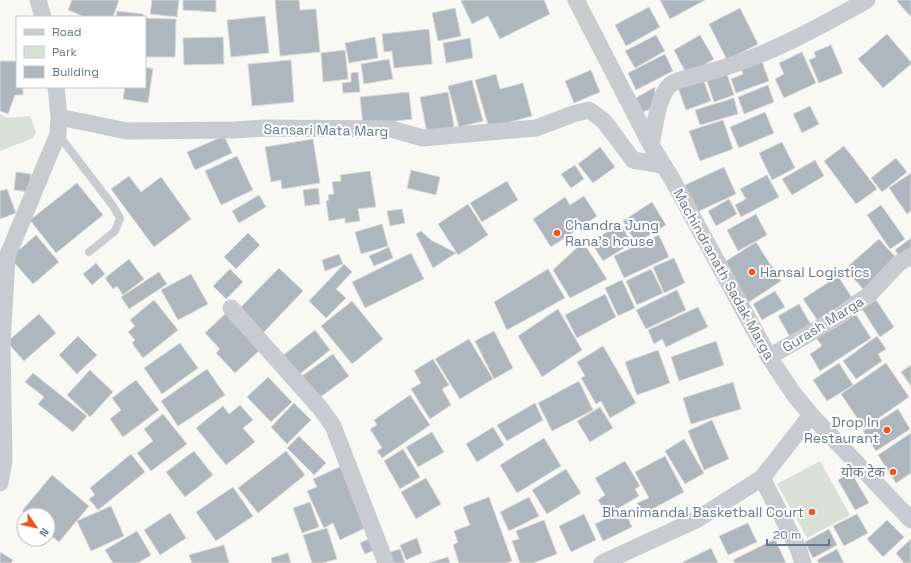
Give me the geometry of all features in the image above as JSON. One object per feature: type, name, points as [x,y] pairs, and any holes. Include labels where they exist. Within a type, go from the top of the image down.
[{"type":"street","points":[[38,0],[43,16]]},
{"type":"street","name":"Machindranath Sadak Marga","points":[[576,0],[662,165],[672,180],[769,357],[793,393],[811,415],[872,479],[907,510]]},
{"type":"street","points":[[651,144],[659,104],[663,94],[671,84],[728,67],[778,47],[867,0]]},
{"type":"street","points":[[0,483],[4,461],[2,343],[6,257],[58,134],[59,117],[56,88]]},
{"type":"street","name":"Sansari Mata Marg","points":[[59,117],[127,131],[234,130],[265,128],[391,129],[422,138],[536,128],[573,114],[589,110],[604,121],[633,160],[662,165]]},
{"type":"street","name":"Gurash Marga","points":[[769,357],[836,318],[869,295],[899,263],[911,256]]},
{"type":"street","points":[[231,308],[321,409],[333,426],[386,563]]},
{"type":"street","points":[[602,563],[696,520],[762,478],[811,415]]},
{"type":"street","points":[[762,478],[798,548],[803,563]]},
{"type":"lane","points":[[58,134],[113,206],[120,218],[115,231],[89,252]]},
{"type":"green space","points":[[0,114],[7,118],[30,116],[36,132],[33,138],[0,151]]},
{"type":"green space","points":[[820,461],[850,515],[807,538],[777,484]]},
{"type":"building","points":[[72,0],[119,0],[113,16],[83,16],[68,10]]},
{"type":"building","points":[[152,0],[179,0],[177,17],[150,14]]},
{"type":"building","points":[[183,0],[216,0],[216,12],[183,10]]},
{"type":"building","points":[[275,0],[299,0],[300,10],[316,9],[320,52],[280,56]]},
{"type":"building","points":[[544,0],[550,14],[500,39],[488,16],[472,24],[461,1]]},
{"type":"building","points":[[660,0],[705,0],[670,19]]},
{"type":"building","points":[[911,0],[911,17],[897,1]]},
{"type":"building","points":[[649,7],[660,27],[626,46],[615,25]]},
{"type":"building","points":[[455,8],[461,36],[438,41],[432,13]]},
{"type":"building","points":[[740,8],[758,44],[727,60],[709,24]]},
{"type":"building","points":[[117,11],[143,14],[143,16],[116,16]]},
{"type":"building","points":[[265,16],[269,53],[231,57],[227,20]]},
{"type":"building","points":[[146,18],[176,19],[175,57],[146,57]]},
{"type":"building","points":[[429,29],[432,64],[394,68],[392,51],[384,52],[382,34]]},
{"type":"building","points":[[887,34],[911,62],[911,64],[883,88],[858,59]]},
{"type":"building","points":[[656,35],[665,51],[635,68],[625,51]]},
{"type":"building","points":[[700,35],[714,59],[687,75],[674,50]]},
{"type":"building","points":[[223,37],[224,64],[184,65],[183,38]]},
{"type":"building","points":[[375,37],[378,58],[349,63],[345,43]]},
{"type":"building","points":[[470,38],[473,58],[446,63],[443,43]]},
{"type":"building","points":[[831,45],[843,73],[819,83],[809,60],[816,57],[814,52]]},
{"type":"building","points":[[345,50],[348,79],[323,82],[321,53]]},
{"type":"building","points":[[802,52],[816,83],[784,98],[775,79],[784,74],[779,63]]},
{"type":"building","points":[[665,54],[673,71],[636,90],[628,73]]},
{"type":"building","points":[[760,56],[769,81],[736,93],[731,79],[743,74],[739,64]]},
{"type":"building","points":[[389,59],[393,79],[364,84],[361,64]]},
{"type":"building","points":[[291,60],[294,102],[252,106],[248,64]]},
{"type":"building","points":[[0,61],[16,61],[16,88],[23,88],[23,95],[15,95],[8,114],[0,111]]},
{"type":"building","points":[[146,67],[153,69],[148,103],[123,99],[125,88],[146,88]]},
{"type":"building","points":[[591,70],[600,92],[574,103],[565,81]]},
{"type":"building","points":[[726,71],[734,95],[714,102],[706,78]]},
{"type":"building","points":[[358,72],[360,92],[343,93],[342,83],[351,82],[351,73]]},
{"type":"building","points":[[496,74],[500,89],[523,83],[532,116],[489,128],[475,80]]},
{"type":"building","points":[[702,76],[711,101],[686,110],[677,85]]},
{"type":"building","points":[[472,80],[483,121],[459,127],[448,86]]},
{"type":"building","points":[[768,85],[774,102],[744,114],[738,97]]},
{"type":"building","points":[[655,87],[655,107],[643,112],[636,98]]},
{"type":"building","points":[[409,92],[412,119],[363,125],[360,97]]},
{"type":"building","points":[[448,92],[454,127],[427,133],[420,97]]},
{"type":"building","points":[[734,98],[738,114],[700,125],[695,110]]},
{"type":"building","points":[[810,106],[819,124],[802,133],[793,114]]},
{"type":"building","points":[[765,112],[774,133],[739,148],[730,127]]},
{"type":"building","points":[[723,120],[733,149],[700,161],[689,131]]},
{"type":"building","points":[[224,136],[232,153],[195,170],[187,152]]},
{"type":"building","points":[[313,139],[320,183],[282,189],[281,180],[271,182],[265,147]]},
{"type":"building","points":[[782,142],[795,168],[772,180],[759,153]]},
{"type":"building","points":[[844,146],[877,189],[856,204],[824,161]]},
{"type":"building","points":[[600,147],[615,167],[593,183],[578,164]]},
{"type":"building","points":[[237,156],[253,190],[221,205],[205,171]]},
{"type":"building","points":[[896,158],[907,172],[882,192],[871,178]]},
{"type":"building","points":[[815,160],[824,176],[792,195],[782,179]]},
{"type":"building","points":[[575,165],[584,179],[571,188],[561,174]]},
{"type":"building","points":[[724,167],[736,194],[697,212],[685,185]]},
{"type":"building","points":[[411,170],[440,177],[436,195],[407,188]]},
{"type":"building","points":[[370,171],[376,207],[358,209],[360,221],[345,223],[345,218],[329,221],[326,201],[329,200],[328,195],[334,194],[332,182],[341,181],[340,175]]},
{"type":"building","points":[[16,172],[31,174],[29,192],[14,190]]},
{"type":"building","points":[[911,173],[911,211],[907,214],[889,188]]},
{"type":"building","points":[[767,175],[779,197],[741,217],[735,205],[746,199],[740,189]]},
{"type":"building","points":[[129,176],[141,192],[161,177],[191,219],[154,247],[111,189]]},
{"type":"building","points":[[507,181],[518,200],[482,222],[470,203]]},
{"type":"building","points":[[77,183],[103,215],[56,253],[30,220]]},
{"type":"building","points":[[318,188],[320,204],[305,206],[303,190]]},
{"type":"building","points":[[7,189],[16,213],[0,219],[0,191]]},
{"type":"building","points":[[259,195],[266,207],[239,223],[232,211]]},
{"type":"building","name":"Chandra Jung Rana's house","points":[[584,196],[597,216],[551,247],[533,219],[565,197],[570,205]]},
{"type":"building","points":[[729,199],[737,214],[716,226],[708,211]]},
{"type":"building","points":[[652,202],[666,225],[636,243],[623,221]]},
{"type":"building","points":[[468,204],[488,235],[458,255],[438,224]]},
{"type":"building","points":[[881,205],[905,239],[890,249],[867,215]]},
{"type":"building","points":[[402,209],[405,223],[390,226],[387,211]]},
{"type":"building","points":[[756,214],[767,235],[738,251],[727,230]]},
{"type":"building","points":[[382,224],[388,246],[361,254],[355,232]]},
{"type":"building","points":[[620,224],[632,243],[603,261],[591,242]]},
{"type":"building","points":[[421,231],[431,240],[456,253],[433,268],[416,234]]},
{"type":"building","points":[[248,233],[260,245],[236,269],[224,257]]},
{"type":"building","points":[[36,235],[59,262],[33,284],[10,258]]},
{"type":"building","points":[[659,235],[669,257],[624,278],[614,256]]},
{"type":"building","points":[[911,238],[911,251],[901,258],[895,250]]},
{"type":"building","points":[[879,239],[898,260],[864,290],[845,269]]},
{"type":"building","points":[[583,242],[607,279],[570,298],[553,270]]},
{"type":"building","name":"Hansal Logistics","points":[[756,242],[781,281],[749,302],[723,263]]},
{"type":"building","points":[[389,247],[393,258],[374,266],[369,256]]},
{"type":"building","points":[[411,253],[424,279],[365,308],[352,282]]},
{"type":"building","points":[[339,254],[343,264],[325,271],[322,260]]},
{"type":"building","points":[[674,258],[685,283],[664,293],[653,267]]},
{"type":"building","points":[[129,259],[144,279],[123,295],[117,286],[113,289],[105,278]]},
{"type":"building","points":[[96,263],[105,274],[92,285],[83,274]]},
{"type":"building","points":[[344,264],[352,272],[336,289],[346,298],[326,318],[309,301]]},
{"type":"building","points":[[279,268],[303,291],[263,333],[238,310]]},
{"type":"building","points":[[230,269],[243,282],[226,299],[213,286]]},
{"type":"building","points":[[548,269],[565,298],[507,330],[494,302]]},
{"type":"building","points":[[651,269],[663,293],[637,305],[626,281]]},
{"type":"building","points":[[159,272],[167,284],[129,309],[121,297]]},
{"type":"building","points":[[191,274],[208,304],[178,320],[161,290]]},
{"type":"building","points":[[838,276],[852,298],[818,321],[803,299]]},
{"type":"building","points":[[622,280],[635,308],[618,316],[605,288]]},
{"type":"building","points":[[677,290],[686,310],[646,329],[636,310]]},
{"type":"building","points":[[775,291],[785,307],[762,320],[753,304]]},
{"type":"building","points":[[605,294],[616,317],[577,338],[565,315]]},
{"type":"building","points":[[154,300],[178,330],[143,358],[132,343],[135,340],[128,332],[135,326],[130,320]]},
{"type":"building","points":[[876,300],[894,327],[880,337],[862,309]]},
{"type":"building","points":[[352,301],[383,339],[352,364],[321,326]]},
{"type":"building","points":[[799,304],[811,325],[790,337],[778,316]]},
{"type":"building","points":[[698,307],[708,327],[666,347],[662,339],[654,344],[648,330]]},
{"type":"building","points":[[558,309],[582,350],[542,377],[518,336]]},
{"type":"building","points":[[853,310],[871,338],[820,371],[810,354],[822,346],[814,335]]},
{"type":"building","points":[[226,313],[261,349],[235,373],[216,353],[220,349],[205,333]]},
{"type":"building","points":[[39,314],[56,333],[24,361],[7,342]]},
{"type":"building","points":[[315,330],[330,350],[296,377],[281,357]]},
{"type":"building","points":[[494,331],[513,368],[494,379],[475,341]]},
{"type":"building","points":[[78,336],[97,355],[77,374],[59,355]]},
{"type":"building","points":[[877,336],[886,349],[878,354],[882,361],[856,379],[843,361]]},
{"type":"building","points":[[469,339],[493,379],[460,399],[435,359]]},
{"type":"building","points":[[716,341],[724,365],[679,381],[671,357]]},
{"type":"building","points":[[180,343],[198,368],[162,394],[144,368]]},
{"type":"building","points":[[603,346],[636,403],[610,418],[601,401],[596,404],[581,378],[585,376],[577,362]]},
{"type":"building","points":[[658,350],[670,383],[637,395],[625,362]]},
{"type":"building","points":[[333,354],[349,376],[315,401],[299,378]]},
{"type":"building","points":[[433,359],[449,385],[442,389],[451,405],[430,419],[411,389],[421,383],[414,371]]},
{"type":"building","points":[[839,363],[853,385],[827,401],[813,380]]},
{"type":"building","points":[[886,363],[909,397],[864,428],[841,394]]},
{"type":"building","points":[[911,365],[911,386],[901,372]]},
{"type":"building","points":[[207,369],[225,395],[178,426],[161,401]]},
{"type":"building","points":[[90,370],[113,392],[90,417],[67,395]]},
{"type":"building","points":[[33,373],[87,416],[73,432],[38,404],[44,397],[25,382]]},
{"type":"building","points":[[268,377],[292,402],[271,422],[247,397]]},
{"type":"building","points":[[136,380],[159,410],[123,437],[110,419],[121,410],[112,398]]},
{"type":"building","points":[[579,381],[593,410],[552,431],[538,403]]},
{"type":"building","points":[[733,382],[741,409],[691,424],[683,398]]},
{"type":"building","points":[[410,395],[430,425],[382,458],[377,451],[382,448],[370,429],[377,425],[374,420]]},
{"type":"building","points":[[294,403],[311,420],[287,444],[271,427]]},
{"type":"building","points":[[535,403],[543,420],[507,441],[497,425]]},
{"type":"building","points":[[240,405],[253,420],[243,428],[255,442],[226,465],[196,428],[223,406],[229,414]]},
{"type":"building","points":[[600,407],[613,428],[590,442],[577,421]]},
{"type":"building","name":"Drop In Restaurant","points":[[898,409],[910,429],[876,451],[863,431]]},
{"type":"building","points":[[163,414],[187,444],[151,471],[137,453],[153,441],[144,429]]},
{"type":"building","points":[[712,420],[729,459],[704,470],[688,431]]},
{"type":"building","points":[[493,427],[504,445],[477,462],[466,444]]},
{"type":"building","points":[[432,432],[444,452],[418,467],[406,447]]},
{"type":"building","points":[[911,433],[911,473],[896,483],[878,455]]},
{"type":"building","points":[[299,436],[326,463],[314,475],[287,448]]},
{"type":"building","points":[[544,438],[561,466],[517,493],[500,465]]},
{"type":"building","points":[[684,439],[704,473],[685,484],[665,451]]},
{"type":"building","points":[[403,449],[420,477],[400,489],[384,461]]},
{"type":"building","points":[[194,451],[213,475],[185,497],[166,472]]},
{"type":"building","points":[[286,451],[305,475],[258,513],[238,488]]},
{"type":"building","points":[[131,454],[145,472],[98,510],[89,499],[95,495],[90,488]]},
{"type":"building","points":[[665,456],[684,492],[643,514],[637,503],[649,498],[635,472]]},
{"type":"building","points":[[625,461],[640,486],[635,489],[639,496],[607,515],[598,500],[605,495],[595,478]]},
{"type":"building","points":[[344,465],[371,525],[340,540],[333,523],[324,528],[307,491],[317,487],[313,479]]},
{"type":"building","points":[[566,469],[581,493],[547,514],[532,490]]},
{"type":"building","points":[[851,472],[869,503],[855,510],[838,480]]},
{"type":"building","points":[[52,475],[89,506],[59,542],[56,540],[56,507],[25,507]]},
{"type":"building","points":[[426,478],[441,504],[416,519],[401,492]]},
{"type":"building","points":[[233,487],[253,516],[216,541],[196,512]]},
{"type":"building","points":[[489,497],[512,561],[507,563],[459,563],[453,545],[458,542],[454,531],[470,525],[463,507]]},
{"type":"building","points":[[529,497],[539,516],[509,531],[500,512]]},
{"type":"building","points":[[310,502],[319,527],[302,533],[293,508]]},
{"type":"building","points":[[111,506],[124,536],[91,551],[77,521]]},
{"type":"building","points":[[624,510],[632,527],[603,541],[595,524]]},
{"type":"building","points":[[170,513],[186,538],[160,555],[144,530]]},
{"type":"building","points":[[584,514],[596,540],[571,552],[559,526]]},
{"type":"building","points":[[857,514],[868,533],[844,546],[833,526]]},
{"type":"building","points":[[544,520],[557,554],[533,563],[520,563],[512,541],[519,539],[516,531]]},
{"type":"building","points":[[887,520],[904,537],[883,557],[867,539]]},
{"type":"building","points":[[748,523],[757,542],[728,555],[719,536]]},
{"type":"building","points":[[327,528],[337,559],[323,563],[312,563],[303,535]]},
{"type":"building","points":[[829,529],[837,545],[813,558],[805,542]]},
{"type":"building","points":[[137,531],[151,555],[138,563],[113,563],[105,550]]},
{"type":"building","points":[[371,538],[375,550],[365,554],[360,543]]},
{"type":"building","points":[[417,538],[422,553],[406,560],[400,545]]},
{"type":"building","points":[[775,539],[786,563],[735,563],[733,560]]},
{"type":"building","points":[[911,539],[911,563],[904,563],[896,553]]},
{"type":"building","points":[[224,545],[229,563],[192,563],[189,555]]},
{"type":"building","points":[[711,548],[718,563],[683,563],[683,562]]},
{"type":"building","points":[[400,549],[405,563],[390,563],[387,553]]},
{"type":"building","points":[[837,549],[844,563],[819,563],[817,560]]},
{"type":"building","points":[[0,552],[13,560],[11,563],[0,563]]},
{"type":"building","points":[[288,553],[291,563],[272,563],[271,558]]},
{"type":"building","points":[[448,557],[450,563],[429,563]]},
{"type":"place","name":"Chandra Jung Rana's house","points":[[557,233]]},
{"type":"place","name":"Hansal Logistics","points":[[752,272]]},
{"type":"place","name":"Drop In Restaurant","points":[[887,430]]},
{"type":"place","name":"योक टेक","points":[[893,472]]},
{"type":"place","name":"Bhanimandal Basketball Court","points":[[812,512]]}]
